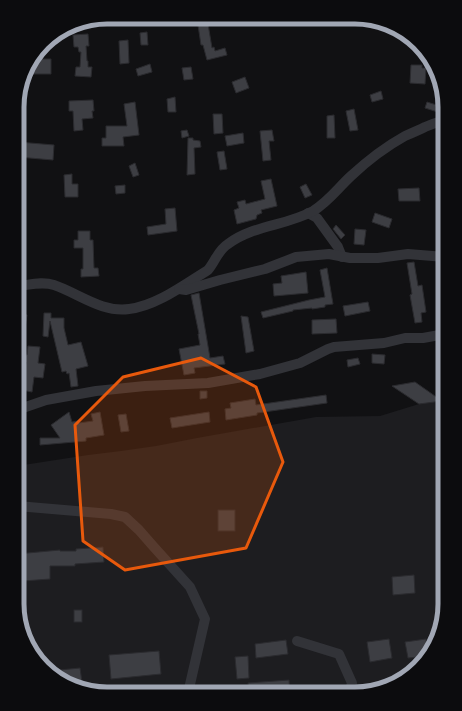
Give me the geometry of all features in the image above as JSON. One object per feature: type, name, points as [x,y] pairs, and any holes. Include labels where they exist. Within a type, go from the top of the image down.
[{"type":"street","points":[[24,285],[37,284],[53,285],[112,309],[127,310],[152,303],[208,270],[219,252],[227,244],[260,228],[294,220],[308,213],[325,203],[351,176],[375,156],[406,136],[438,121]]},
{"type":"street","points":[[308,213],[317,218],[338,247],[342,257]]},
{"type":"street","points":[[177,289],[186,290],[265,269],[296,257],[329,254],[350,258],[378,258],[408,254],[438,256]]},
{"type":"street","points":[[24,408],[46,400],[96,391],[145,386],[208,383],[260,374],[300,363],[334,347],[384,343],[405,338],[423,338],[438,335]]},
{"type":"street","points":[[24,507],[111,514],[125,517],[140,530],[152,546],[190,587],[205,619],[190,687]]},
{"type":"street","points":[[297,641],[339,654],[352,683],[351,687]]},
{"type":"highlighted area","points":[[201,358],[256,387],[283,462],[246,548],[125,570],[83,541],[75,425],[123,377]]},
{"type":"shaded area","points":[[438,401],[438,610],[434,631],[427,646],[414,663],[397,676],[377,684],[355,687],[107,687],[85,684],[65,676],[48,663],[35,646],[30,636],[24,610],[24,465],[156,446],[316,417],[380,416],[419,404]]},
{"type":"building","points":[[208,24],[212,48],[214,47],[215,51],[225,48],[227,55],[207,60],[203,45],[201,45],[198,25]]},
{"type":"building","points":[[147,32],[148,45],[141,45],[140,33]]},
{"type":"building","points":[[88,34],[89,46],[86,46],[87,61],[88,67],[92,67],[91,77],[75,76],[76,67],[80,67],[81,52],[79,52],[78,47],[74,47],[73,35]]},
{"type":"building","points":[[128,40],[129,63],[120,64],[119,41]]},
{"type":"building","points":[[39,59],[51,59],[51,74],[31,74]]},
{"type":"building","points":[[150,64],[152,72],[138,76],[136,69]]},
{"type":"building","points":[[411,65],[422,65],[422,68],[426,68],[425,84],[410,83]]},
{"type":"building","points":[[191,67],[193,79],[184,80],[182,68]]},
{"type":"building","points":[[245,77],[249,88],[236,93],[232,82]]},
{"type":"building","points":[[381,91],[383,99],[372,102],[370,95]]},
{"type":"building","points":[[175,97],[176,112],[168,112],[167,99]]},
{"type":"building","points":[[93,100],[93,118],[82,119],[83,130],[74,131],[73,111],[69,111],[69,101]]},
{"type":"building","points":[[135,102],[139,135],[123,137],[124,146],[102,146],[102,138],[106,138],[106,126],[127,126],[124,104]]},
{"type":"building","points":[[427,102],[438,105],[438,112],[425,108]]},
{"type":"building","points":[[354,109],[358,130],[350,131],[346,111]]},
{"type":"building","points":[[213,114],[222,114],[223,133],[214,134]]},
{"type":"building","points":[[334,115],[335,138],[327,138],[327,116]]},
{"type":"building","points":[[187,130],[189,136],[182,138],[181,131]]},
{"type":"building","points":[[272,130],[274,141],[269,141],[271,160],[263,161],[260,131]]},
{"type":"building","points":[[243,133],[244,143],[227,146],[225,136]]},
{"type":"building","points":[[188,138],[193,138],[193,140],[200,141],[201,147],[194,148],[195,174],[187,175]]},
{"type":"building","points":[[24,142],[54,145],[53,160],[24,158]]},
{"type":"building","points":[[224,151],[227,169],[220,170],[217,152]]},
{"type":"building","points":[[135,163],[139,175],[133,177],[129,166]]},
{"type":"building","points":[[72,174],[72,184],[78,184],[78,197],[65,197],[64,175]]},
{"type":"building","points":[[271,179],[277,206],[261,210],[262,213],[257,215],[256,219],[237,224],[234,210],[239,208],[237,202],[245,200],[246,204],[265,199],[261,181]]},
{"type":"building","points":[[306,184],[312,195],[305,198],[300,187]]},
{"type":"building","points":[[125,185],[125,193],[116,194],[115,186]]},
{"type":"building","points":[[419,188],[420,201],[399,201],[398,189]]},
{"type":"building","points":[[175,208],[177,231],[148,235],[147,227],[166,224],[165,209]]},
{"type":"building","points":[[375,213],[392,219],[389,228],[372,222]]},
{"type":"building","points":[[336,225],[345,235],[341,239],[333,229]]},
{"type":"building","points":[[355,229],[366,230],[364,245],[354,244]]},
{"type":"building","points":[[78,231],[90,231],[90,240],[93,240],[94,268],[98,268],[99,276],[81,277],[81,269],[83,269],[83,248],[74,248],[74,240],[78,240]]},
{"type":"building","points":[[414,262],[418,286],[422,285],[426,312],[421,313],[422,322],[415,323],[410,295],[412,294],[407,263]]},
{"type":"building","points":[[327,268],[333,304],[312,309],[293,310],[263,318],[261,312],[325,297],[320,270]]},
{"type":"building","points":[[306,272],[308,293],[274,296],[273,284],[282,283],[281,276]]},
{"type":"building","points":[[199,293],[210,358],[223,356],[225,364],[194,368],[195,373],[184,375],[179,349],[200,345],[191,295]]},
{"type":"building","points":[[368,302],[370,311],[345,316],[343,306]]},
{"type":"building","points":[[44,313],[51,313],[51,318],[64,318],[64,328],[68,345],[81,342],[88,366],[76,369],[78,386],[71,387],[69,373],[67,374],[66,371],[62,372],[50,321],[48,337],[43,336]]},
{"type":"building","points":[[24,315],[27,315],[24,328]]},
{"type":"building","points":[[241,316],[248,317],[254,351],[246,353]]},
{"type":"building","points":[[336,319],[337,333],[312,334],[312,320]]},
{"type":"building","points":[[28,346],[40,347],[38,363],[45,364],[43,378],[34,377],[32,392],[24,390],[26,362],[24,362],[24,355],[27,355]]},
{"type":"building","points":[[372,354],[385,355],[384,364],[372,363]]},
{"type":"building","points":[[358,358],[360,364],[348,367],[347,360]]},
{"type":"building","points":[[415,382],[438,398],[438,402],[419,404],[392,386]]},
{"type":"building","points":[[200,391],[207,391],[207,398],[200,399]]},
{"type":"building","points":[[326,395],[327,403],[257,413],[257,415],[226,420],[225,409],[231,408],[230,403],[255,399],[256,405]]},
{"type":"building","points":[[69,412],[72,422],[78,421],[79,423],[93,421],[91,414],[100,412],[104,435],[86,438],[86,441],[40,445],[40,438],[60,438],[51,425]]},
{"type":"building","points":[[209,412],[210,422],[172,428],[170,418]]},
{"type":"building","points":[[126,414],[129,431],[121,432],[118,415]]},
{"type":"building","points":[[218,510],[235,510],[235,531],[218,531]]},
{"type":"building","points":[[103,547],[104,562],[75,564],[75,566],[50,566],[50,579],[24,581],[24,553],[60,550],[76,551],[76,549]]},
{"type":"building","points":[[414,575],[415,593],[393,595],[392,577]]},
{"type":"building","points":[[74,610],[82,610],[82,622],[74,622]]},
{"type":"building","points":[[389,639],[392,658],[370,662],[367,642]]},
{"type":"building","points":[[426,639],[427,646],[419,657],[408,658],[405,642]]},
{"type":"building","points":[[286,640],[288,654],[256,658],[255,644]]},
{"type":"building","points":[[159,651],[161,674],[111,679],[109,655]]},
{"type":"building","points":[[248,656],[249,678],[237,679],[235,657]]},
{"type":"building","points":[[80,668],[82,682],[75,681],[56,670]]},
{"type":"building","points":[[289,680],[290,687],[248,687],[248,683]]}]
